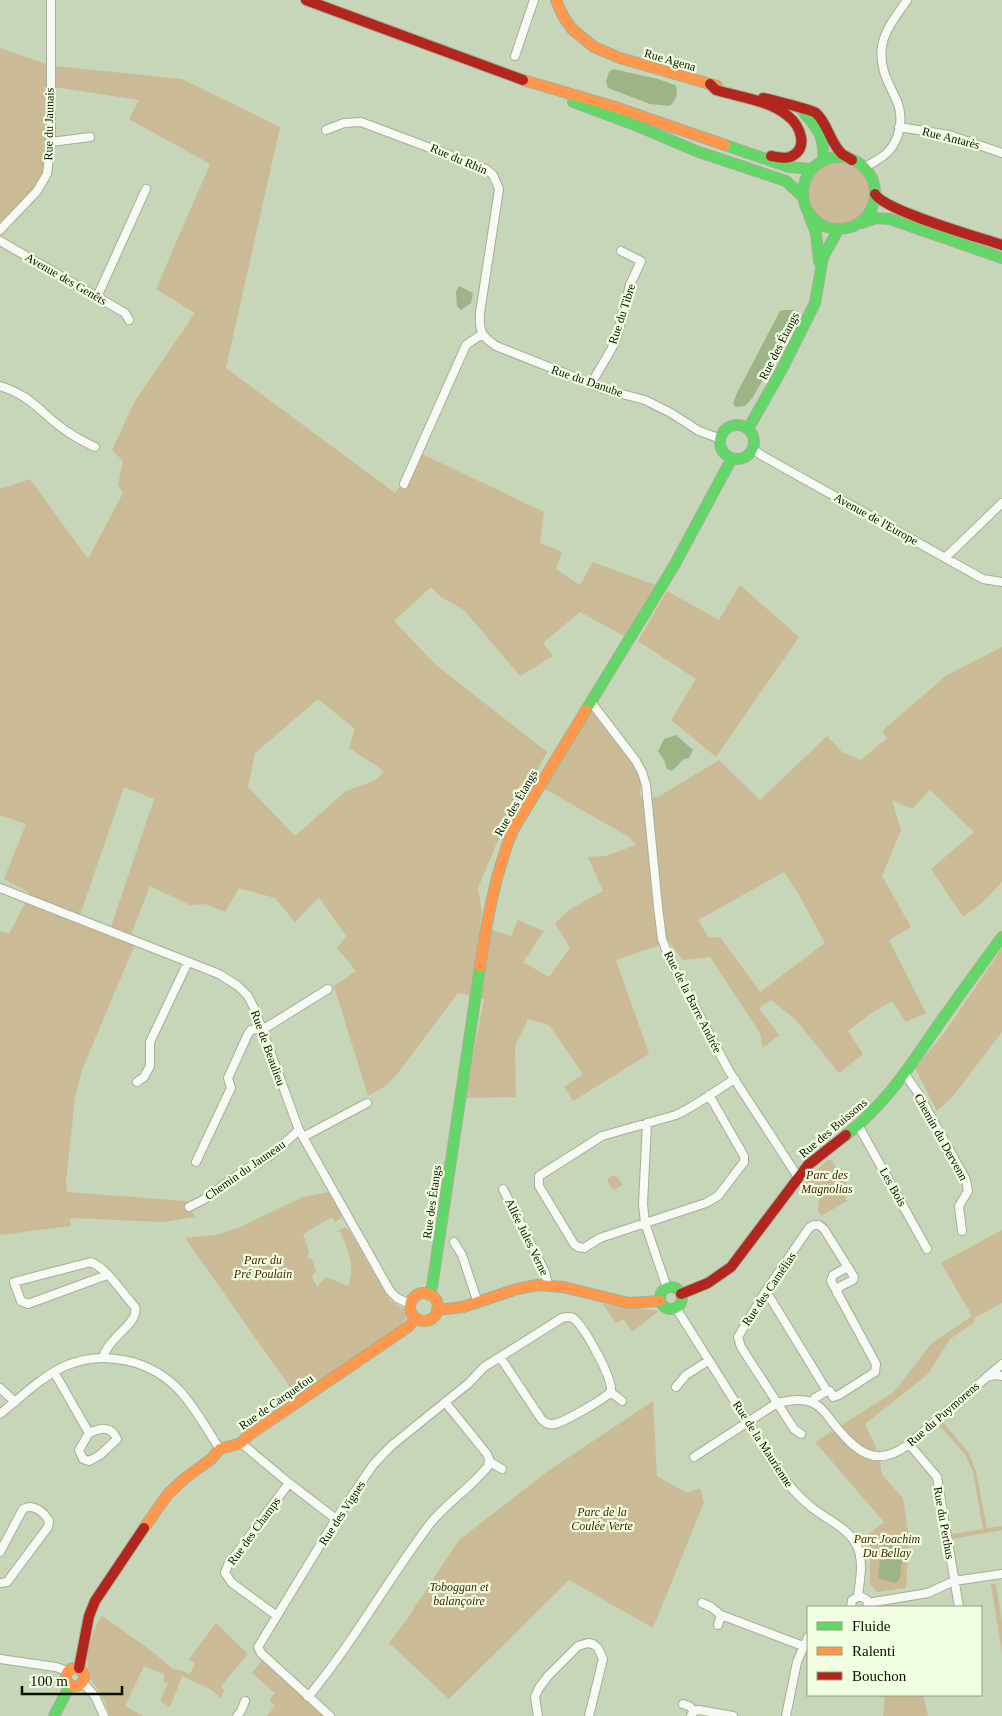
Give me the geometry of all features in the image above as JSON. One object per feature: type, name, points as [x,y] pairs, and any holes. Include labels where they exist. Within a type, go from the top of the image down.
[{"type":"main road","points":[[306,0],[528,82],[579,96],[789,167],[812,169]]},
{"type":"main road","name":"Rue Agena","points":[[556,0],[569,25],[585,42],[608,55],[816,113],[826,126],[836,147],[841,153],[852,160]]},
{"type":"main road","points":[[528,82],[545,91],[630,123],[696,151],[786,181],[802,196]]},
{"type":"main road","points":[[698,136],[716,138],[779,159],[793,155],[802,145],[803,138],[800,130],[785,113],[772,107],[716,90],[710,84]]},
{"type":"main road","points":[[801,109],[824,139],[823,161]]},
{"type":"main road","points":[[1002,245],[895,209],[878,199],[872,180],[864,168],[852,160],[842,157],[823,161],[812,169],[804,182],[802,196],[804,206],[809,215],[819,224],[838,230],[876,218],[890,219],[1002,258]]},
{"type":"main road","points":[[858,224],[870,211],[875,194]]},
{"type":"main road","name":"Rue des Étangs","points":[[809,215],[816,233],[820,271]]},
{"type":"main road","name":"Rue des Étangs","points":[[748,429],[782,369],[815,303],[823,257],[838,230]]},
{"type":"main road","points":[[741,426],[748,429],[753,436],[752,449],[745,457],[739,459],[728,456],[722,449],[721,438],[726,430],[730,427],[741,426]]},
{"type":"main road","name":"Rue des Étangs","points":[[428,1294],[432,1287],[485,936],[500,862],[513,830],[676,564],[732,458]]},
{"type":"main road","name":"Rue des Buissons","points":[[681,1294],[708,1283],[731,1267],[808,1165],[858,1126],[875,1110],[1002,937]]},
{"type":"main road","points":[[437,1310],[450,1310],[478,1303],[524,1288],[548,1286],[566,1288],[620,1303],[651,1303],[660,1301]]},
{"type":"main road","points":[[668,1288],[675,1289],[681,1294],[680,1304],[676,1308],[667,1309],[660,1301],[661,1293],[668,1288]]},
{"type":"main road","points":[[419,1294],[428,1294],[436,1300],[437,1310],[431,1319],[416,1318],[412,1314],[410,1304],[412,1300],[419,1294]]},
{"type":"main road","name":"Rue de Carquefou","points":[[78,1668],[89,1616],[103,1588],[168,1494],[220,1449],[241,1443],[249,1435],[408,1327],[416,1318]]},
{"type":"main road","points":[[78,1668],[84,1675],[83,1683],[78,1686],[70,1685],[66,1680],[66,1674],[70,1669],[78,1668]]},
{"type":"main road","points":[[54,1716],[70,1685]]},
{"type":"street","name":"Rue du Jaunais","points":[[0,230],[25,205],[44,182],[47,174],[51,142],[50,0]]},
{"type":"street","points":[[515,56],[534,0]]},
{"type":"street","points":[[864,168],[878,160],[889,150],[897,137],[899,108],[883,69],[882,52],[883,41],[888,30],[907,0]]},
{"type":"street","name":"Rue du Rhin","points":[[326,130],[344,123],[361,122],[477,164],[494,175],[499,189],[480,312],[479,324],[482,334]]},
{"type":"street","name":"Rue Antarès","points":[[899,127],[949,135],[1002,153]]},
{"type":"street","points":[[51,142],[90,138]]},
{"type":"street","points":[[96,296],[146,189]]},
{"type":"street","name":"Avenue des Genêts","points":[[0,241],[125,313],[129,320]]},
{"type":"street","name":"Rue du Tibre","points":[[591,384],[612,348],[618,333],[630,285],[641,261],[622,252]]},
{"type":"street","points":[[404,484],[466,345],[482,334]]},
{"type":"street","name":"Rue du Danube","points":[[482,334],[496,346],[607,390],[645,400],[700,431],[721,438]]},
{"type":"street","points":[[0,386],[14,390],[31,400],[70,434],[95,447]]},
{"type":"street","name":"Avenue de l'Europe","points":[[752,449],[983,579],[1002,582]]},
{"type":"street","points":[[945,558],[1002,503]]},
{"type":"street","name":"Rue de la Barre Andrée","points":[[591,702],[636,760],[646,785],[662,940],[670,960],[735,1080],[798,1177]]},
{"type":"street","name":"Rue de Beaulieu","points":[[0,888],[219,974],[238,986],[248,996],[262,1027],[301,1134],[390,1291],[397,1298],[410,1304]]},
{"type":"street","points":[[137,1082],[144,1078],[150,1066],[150,1042],[188,962]]},
{"type":"street","points":[[196,1162],[231,1088],[228,1078],[251,1030],[267,1027],[328,989]]},
{"type":"street","name":"Chemin du Dervenn","points":[[904,1073],[918,1093],[966,1180],[968,1191],[959,1206],[962,1231]]},
{"type":"street","points":[[708,1095],[744,1156],[744,1162],[718,1196],[600,1238],[584,1248],[578,1247],[557,1217],[539,1186],[539,1176],[602,1136],[676,1115],[708,1095],[735,1080]]},
{"type":"street","name":"Chemin du Jauneau","points":[[189,1208],[301,1134],[367,1103]]},
{"type":"street","points":[[647,1123],[643,1204],[646,1223],[668,1288]]},
{"type":"street","name":"Les Bois","points":[[858,1126],[927,1249]]},
{"type":"street","name":"Allée Jules Verne","points":[[503,1189],[544,1272],[548,1286]]},
{"type":"street","name":"Rue des Camélias","points":[[777,1403],[738,1342],[740,1332],[809,1228],[819,1225],[824,1229],[848,1267]]},
{"type":"street","points":[[454,1242],[462,1255],[478,1303]]},
{"type":"street","points":[[103,1358],[104,1352],[111,1342],[135,1319],[136,1313],[135,1307],[107,1275],[97,1265],[91,1262],[14,1282],[21,1301],[28,1304],[107,1275]]},
{"type":"street","points":[[694,1457],[777,1403],[791,1400],[812,1402],[815,1398],[830,1394],[839,1395],[875,1372],[876,1364],[837,1293],[831,1281],[833,1276],[848,1267],[854,1277],[853,1280],[839,1287],[837,1293]]},
{"type":"street","points":[[766,1291],[830,1394],[832,1399],[820,1408]]},
{"type":"street","name":"Rue de la Maurienne","points":[[676,1308],[781,1476],[812,1508],[836,1524],[853,1539],[857,1546],[861,1564],[858,1596]]},
{"type":"street","name":"Rue des Vignes","points":[[330,1716],[261,1653],[258,1647],[336,1519],[373,1464],[391,1446],[469,1383],[484,1367],[562,1318],[570,1317],[578,1323],[600,1357],[610,1380],[610,1392]]},
{"type":"street","points":[[500,1357],[542,1420],[549,1424],[555,1424],[573,1415],[610,1392],[622,1402]]},
{"type":"street","points":[[0,1414],[54,1372],[65,1366],[85,1360],[103,1358],[132,1361],[159,1373],[181,1392],[220,1449]]},
{"type":"street","points":[[676,1387],[686,1375],[708,1361]]},
{"type":"street","name":"Rue du Puymorens","points":[[812,1402],[820,1408],[853,1446],[867,1455],[883,1457],[898,1452],[909,1444],[1002,1364]]},
{"type":"street","points":[[54,1372],[89,1433]]},
{"type":"street","points":[[985,1378],[996,1375],[1002,1376]]},
{"type":"street","points":[[0,1388],[15,1402]]},
{"type":"street","points":[[444,1402],[487,1454],[490,1462],[502,1468]]},
{"type":"street","points":[[777,1403],[794,1429],[801,1434]]},
{"type":"street","points":[[100,1428],[109,1429],[114,1432],[117,1439],[100,1455],[89,1461],[83,1459],[80,1450],[89,1433],[100,1428]]},
{"type":"street","points":[[241,1443],[336,1519]]},
{"type":"street","name":"Rue du Perthus","points":[[909,1444],[937,1477],[959,1606]]},
{"type":"street","points":[[308,1697],[328,1673],[382,1591],[431,1523],[485,1470],[490,1462]]},
{"type":"street","name":"Rue des Champs","points":[[277,1616],[232,1583],[225,1573],[228,1565],[289,1483]]},
{"type":"street","points":[[0,1552],[2,1542],[23,1509],[28,1506],[34,1507],[46,1516],[49,1521],[48,1527],[7,1582],[0,1584]]},
{"type":"street","points":[[850,1606],[852,1600],[858,1596],[864,1598],[868,1605],[928,1593],[954,1582],[1002,1574]]},
{"type":"street","points":[[702,1602],[721,1615],[803,1646]]},
{"type":"street","points":[[718,1625],[721,1615]]},
{"type":"street","points":[[786,1716],[797,1662],[807,1639]]},
{"type":"street","points":[[538,1716],[534,1697],[539,1688],[548,1676],[578,1646],[588,1643],[598,1648],[603,1659],[589,1716]]},
{"type":"street","points":[[0,1659],[56,1667],[64,1670],[66,1674]]},
{"type":"street","points":[[83,1683],[95,1696],[104,1716]]},
{"type":"street","points":[[237,1716],[242,1712],[245,1701]]},
{"type":"street","points":[[683,1704],[689,1706],[692,1714],[699,1710],[733,1716]]},
{"type":"green space","points":[[0,48],[46,64],[48,142],[43,171],[35,188],[26,199],[0,222]]},
{"type":"green space","points":[[54,66],[182,79],[280,127],[226,368],[395,493],[422,454],[544,512],[540,543],[562,552],[556,569],[580,585],[593,562],[655,585],[624,636],[580,612],[543,643],[553,656],[520,676],[464,610],[441,597],[431,587],[394,621],[436,665],[547,752],[496,845],[478,888],[482,912],[480,926],[511,936],[518,920],[544,931],[523,962],[549,977],[570,948],[555,923],[569,910],[603,891],[588,857],[605,856],[636,845],[629,837],[545,789],[592,710],[637,768],[641,780],[640,796],[658,797],[719,760],[760,800],[827,736],[842,752],[861,760],[887,738],[882,731],[947,675],[1002,647],[1002,882],[983,902],[963,917],[931,869],[974,832],[930,790],[912,809],[892,800],[901,830],[882,876],[911,927],[889,940],[926,1013],[906,1022],[892,1001],[870,1014],[848,1031],[863,1054],[839,1073],[795,1019],[771,1000],[759,1008],[779,1035],[763,1048],[760,1033],[710,957],[683,960],[669,942],[616,960],[649,1054],[573,1101],[564,1087],[583,1074],[549,1025],[528,1019],[515,1046],[516,1097],[465,1098],[484,999],[458,993],[398,1073],[387,1085],[368,1096],[334,986],[356,971],[337,948],[346,936],[319,897],[295,922],[275,898],[239,888],[225,912],[205,904],[190,905],[150,886],[131,934],[111,927],[154,799],[124,787],[78,921],[135,944],[82,1070],[75,1098],[66,1182],[67,1192],[186,1201],[195,1217],[163,1222],[70,1218],[71,1226],[0,1235],[0,931],[9,934],[30,893],[4,879],[26,824],[0,815],[0,489],[30,479],[88,559],[123,493],[118,485],[123,461],[112,450],[135,401],[195,313],[156,289],[210,164],[129,119],[139,100],[54,87]],"holes":[[[318,699],[355,729],[349,748],[384,771],[376,780],[346,791],[295,836],[248,787],[255,753]],[[784,872],[825,943],[760,992],[720,937],[709,938],[698,920]]]},
{"type":"green space","points":[[839,163],[851,165],[861,172],[868,182],[870,194],[868,206],[861,216],[851,223],[839,225],[827,223],[817,216],[810,206],[808,194],[810,182],[817,172],[827,165]]},
{"type":"green space","points":[[740,585],[799,637],[716,757],[671,720],[696,679],[638,641],[667,591],[719,620]]},
{"type":"green space","points":[[1002,948],[1002,1032],[954,1095],[937,1111],[915,1068],[945,1032]]},
{"type":"green space","name":"Parc des Magnolias","points":[[831,1159],[848,1186],[843,1191],[847,1201],[821,1216],[818,1209],[819,1197],[803,1185],[827,1160]]},
{"type":"green space","points":[[612,1175],[617,1177],[623,1185],[613,1190],[607,1180]]},
{"type":"green space","name":"Parc du Pré Poulain","points":[[329,1192],[341,1213],[341,1218],[335,1222],[332,1217],[303,1234],[309,1252],[307,1257],[312,1260],[316,1270],[312,1277],[317,1287],[326,1277],[348,1286],[351,1272],[350,1258],[340,1231],[335,1232],[345,1227],[349,1230],[387,1296],[405,1310],[407,1316],[395,1330],[300,1394],[295,1394],[185,1238],[215,1235],[238,1228],[303,1197]]},
{"type":"green space","name":"Parc Joachim Du Bellay","points":[[1002,1230],[1002,1303],[974,1318],[975,1322],[950,1339],[928,1374],[865,1424],[876,1447],[882,1475],[903,1498],[909,1537],[906,1588],[877,1592],[870,1584],[870,1558],[862,1539],[884,1522],[815,1442],[894,1392],[931,1344],[972,1316],[941,1263]]},
{"type":"green space","points":[[603,1304],[659,1311],[632,1332],[624,1319],[616,1323]]},
{"type":"green space","name":"Parc de la Coulée Verte","points":[[653,1401],[657,1476],[687,1493],[700,1488],[704,1502],[653,1628],[569,1580],[449,1699],[389,1643],[459,1540],[548,1471]]},
{"type":"green space","points":[[942,1421],[968,1452],[976,1471],[987,1528],[1002,1526],[1002,1530],[953,1539],[952,1534],[983,1529],[973,1472],[965,1454],[938,1424]]},
{"type":"green space","points":[[991,1584],[996,1584],[1002,1623],[1002,1654]]},
{"type":"green space","points":[[102,1616],[153,1652],[174,1670],[177,1669],[190,1674],[195,1664],[189,1659],[216,1623],[248,1654],[221,1686],[224,1690],[221,1698],[210,1689],[182,1676],[170,1707],[160,1701],[168,1683],[163,1682],[165,1675],[144,1666],[125,1706],[143,1716],[110,1716],[103,1697],[90,1677],[87,1661],[94,1629]]},
{"type":"green space","points":[[264,1658],[325,1716],[267,1716],[275,1706],[269,1700],[275,1693],[252,1673]]},
{"type":"green space","points":[[877,1696],[923,1696],[928,1716],[883,1716],[885,1698]]},
{"type":"shaded area","points":[[613,69],[658,79],[675,85],[677,93],[675,99],[670,106],[650,104],[608,88],[606,81],[609,72]]},
{"type":"shaded area","points":[[459,286],[473,293],[471,303],[461,310],[457,306],[456,292]]},
{"type":"shaded area","points":[[794,310],[797,312],[797,318],[753,397],[745,406],[735,407],[733,403],[737,393],[780,311]]},
{"type":"shaded area","points":[[676,735],[693,750],[689,758],[684,759],[672,771],[667,769],[658,751],[664,739]]},
{"type":"shaded area","points":[[886,1533],[903,1548],[900,1579],[895,1583],[878,1578],[882,1538]]},
{"type":"traffic: fast","points":[[573,102],[640,127],[696,151],[786,181],[802,196]]},
{"type":"traffic: fast","points":[[801,109],[819,132],[823,145],[823,161]]},
{"type":"traffic: fast","points":[[725,145],[789,167],[812,169]]},
{"type":"traffic: fast","points":[[839,157],[853,160],[865,167],[872,179],[875,193],[872,207],[865,219],[853,226],[839,229],[825,226],[813,219],[806,207],[803,193],[806,179],[813,167],[825,160],[839,157]]},
{"type":"traffic: fast","points":[[809,215],[816,233],[819,262]]},
{"type":"traffic: fast","points":[[862,223],[876,218],[890,219],[1002,258]]},
{"type":"traffic: fast","points":[[748,429],[782,369],[815,303],[823,257],[838,230]]},
{"type":"traffic: fast","points":[[737,425],[749,430],[754,442],[749,454],[737,459],[725,454],[720,442],[725,430],[737,425]]},
{"type":"traffic: fast","points":[[586,710],[675,564],[732,458]]},
{"type":"traffic: fast","points":[[846,1135],[874,1110],[898,1082],[1002,937]]},
{"type":"traffic: fast","points":[[428,1294],[432,1287],[480,967]]},
{"type":"traffic: fast","points":[[671,1287],[679,1290],[682,1298],[679,1306],[671,1309],[663,1306],[660,1298],[663,1290],[671,1287]]},
{"type":"traffic: fast","points":[[54,1716],[70,1685]]},
{"type":"traffic: slow","points":[[556,0],[563,16],[572,29],[594,47],[620,58],[717,86]]},
{"type":"traffic: slow","points":[[523,80],[612,106],[725,145]]},
{"type":"traffic: slow","points":[[480,967],[492,897],[501,863],[513,830],[586,710]]},
{"type":"traffic: slow","points":[[437,1310],[463,1307],[517,1289],[538,1285],[563,1287],[629,1303],[660,1301]]},
{"type":"traffic: slow","points":[[424,1293],[434,1297],[438,1307],[434,1317],[424,1321],[414,1317],[410,1307],[414,1297],[424,1293]]},
{"type":"traffic: slow","points":[[144,1528],[168,1494],[184,1479],[211,1459],[220,1449],[241,1443],[249,1435],[408,1327],[416,1318]]},
{"type":"traffic: slow","points":[[71,1668],[79,1668],[84,1673],[84,1677],[82,1684],[71,1686],[66,1681],[66,1673],[71,1668]]},
{"type":"traffic: jam","points":[[306,0],[523,80]]},
{"type":"traffic: jam","points":[[710,84],[716,90],[772,106],[792,120],[801,137],[800,148],[790,157],[771,156]]},
{"type":"traffic: jam","points":[[763,98],[816,113],[838,150],[852,160]]},
{"type":"traffic: jam","points":[[875,194],[882,201],[913,215],[1002,245]]},
{"type":"traffic: jam","points":[[681,1294],[708,1283],[731,1267],[808,1165],[846,1135]]},
{"type":"traffic: jam","points":[[79,1668],[89,1616],[95,1601],[144,1528]]},
{"type":"park label","name":"Toboggan et balançoire","points":[[459,1594]]}]
